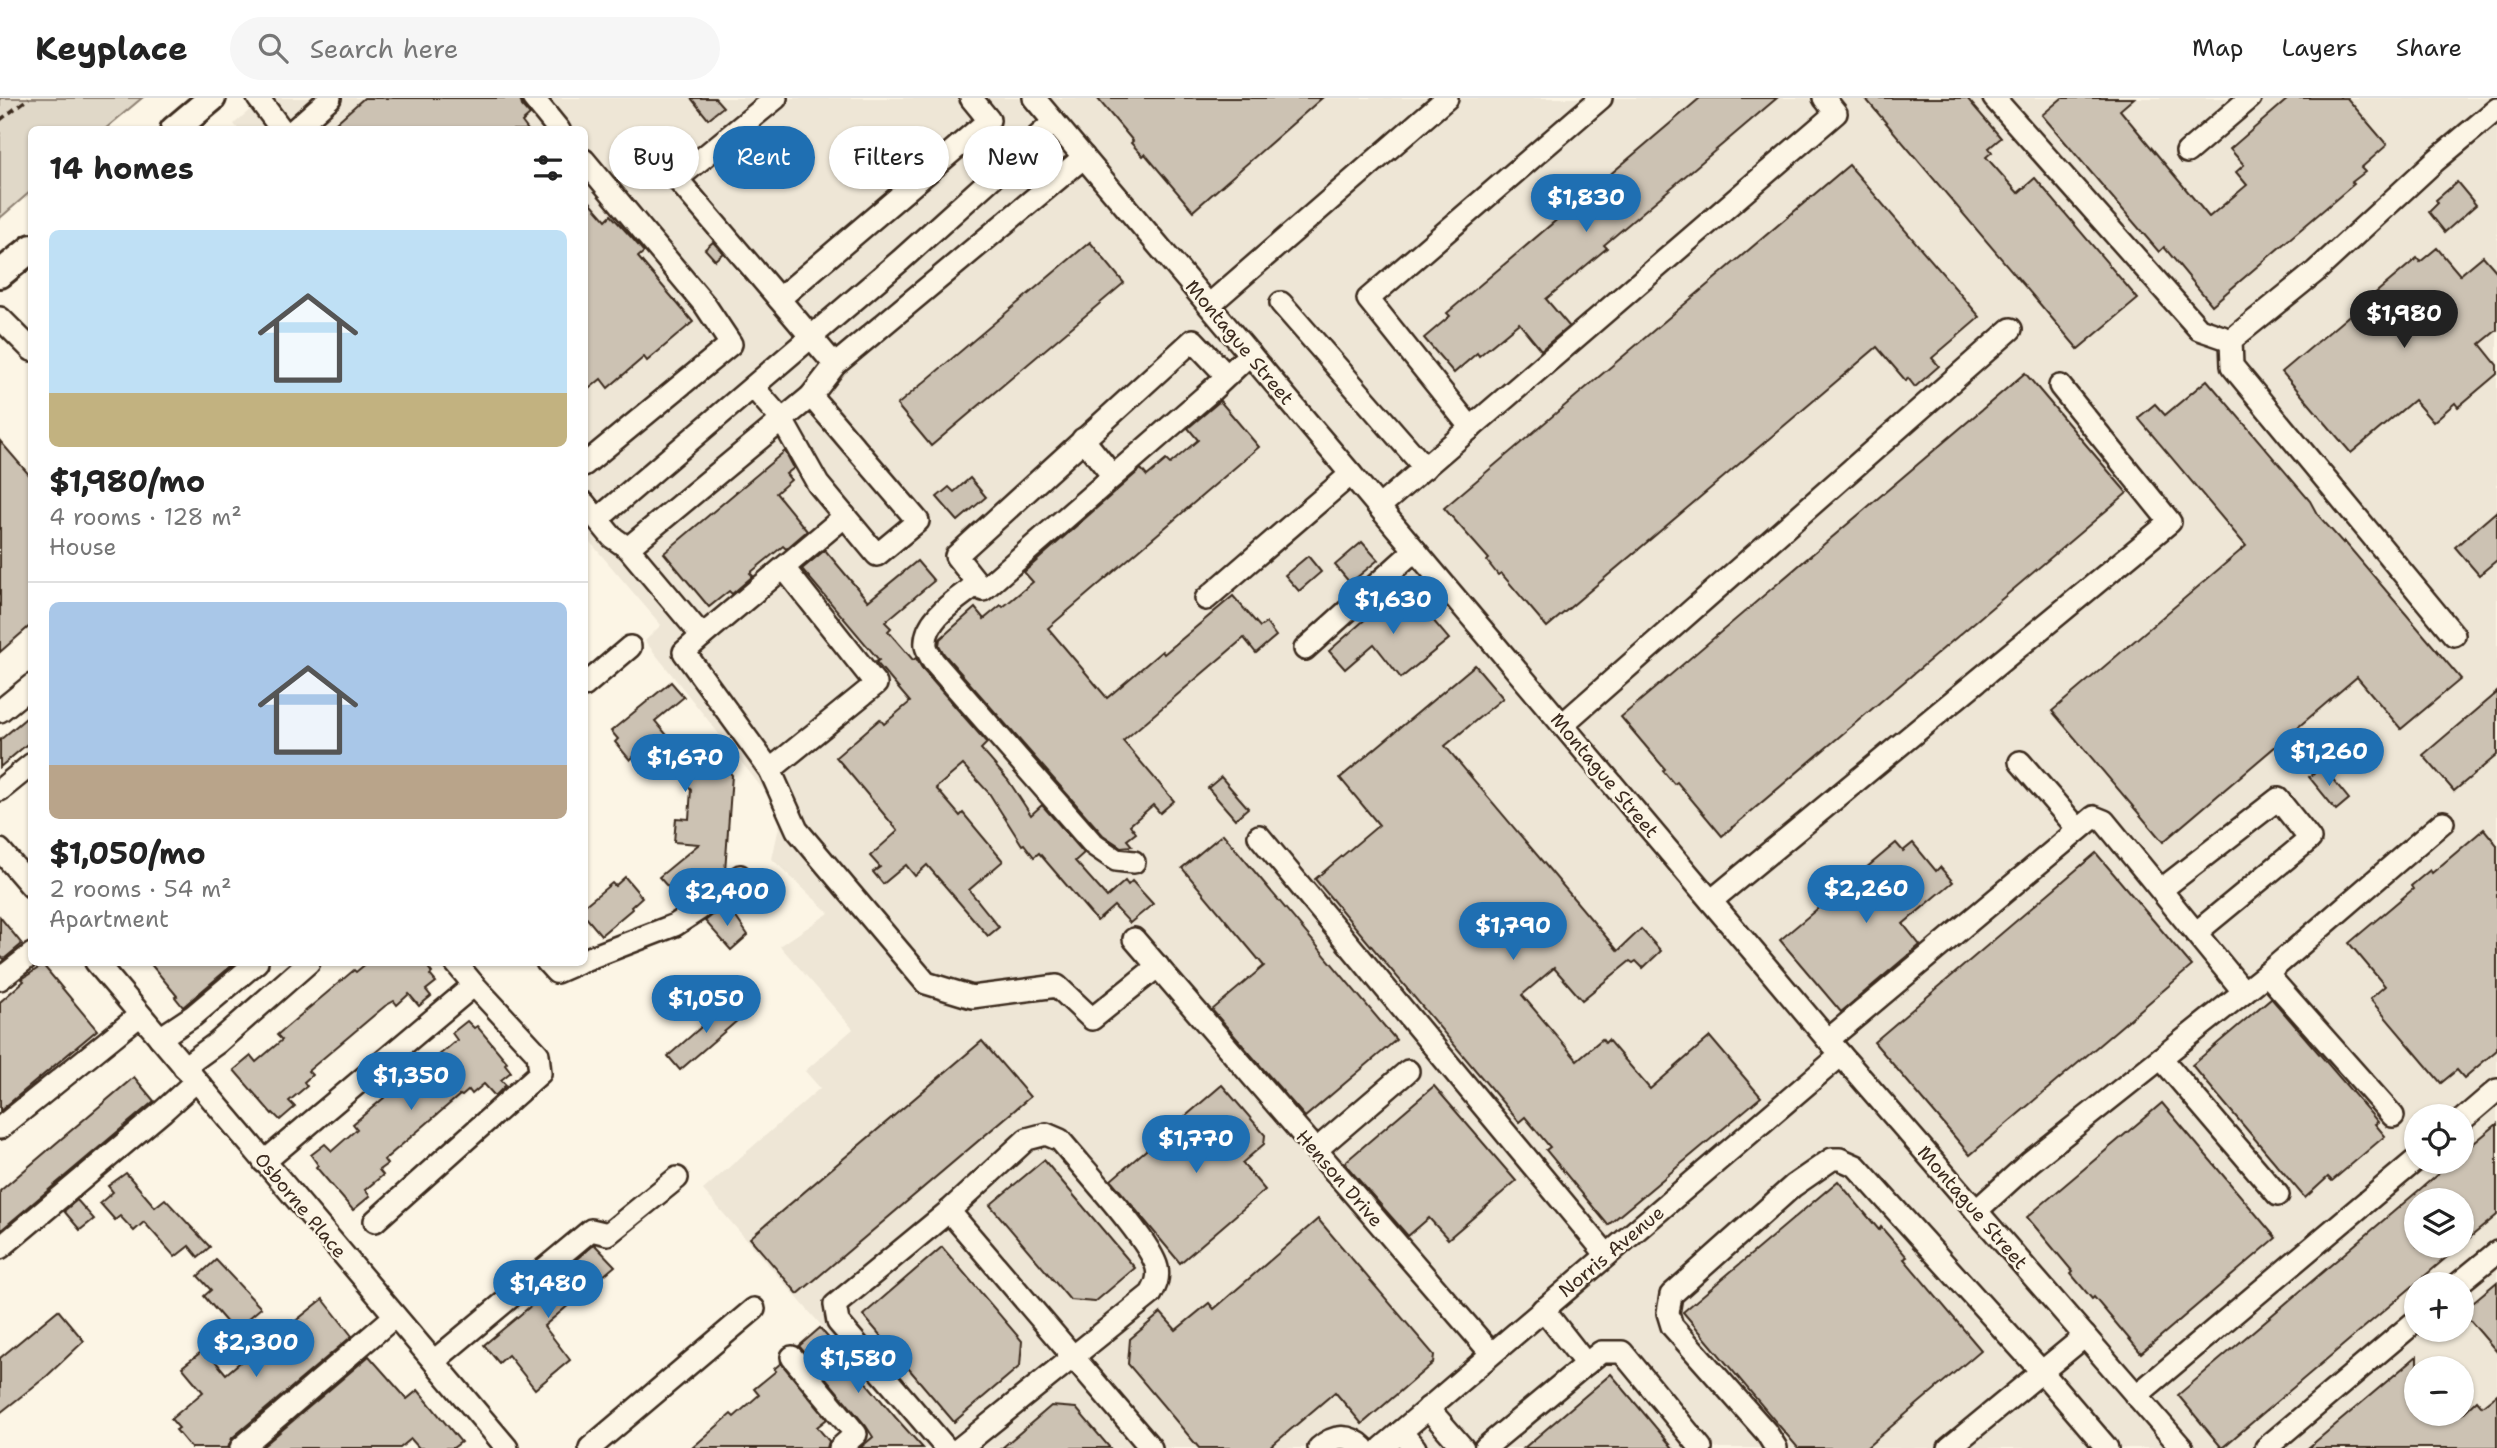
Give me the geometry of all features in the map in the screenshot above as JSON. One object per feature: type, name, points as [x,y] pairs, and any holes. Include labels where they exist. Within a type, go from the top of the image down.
[{"type":"main road","points":[[179,126],[212,98]]},
{"type":"main road","points":[[0,274],[28,251]]},
{"type":"street","points":[[258,98],[279,126]]},
{"type":"street","points":[[298,126],[330,98]]},
{"type":"street","points":[[533,98],[556,126]]},
{"type":"street","points":[[776,98],[677,179],[835,365]]},
{"type":"street","points":[[779,299],[989,120],[971,98]]},
{"type":"street","name":"Montague Street","points":[[1034,98],[1835,1048],[2182,1448]]},
{"type":"street","points":[[1209,305],[1447,98]]},
{"type":"street","points":[[1471,428],[1368,299],[1601,98]]},
{"type":"street","points":[[1380,507],[1836,113],[1824,98]]},
{"type":"street","points":[[1994,98],[2199,329],[2231,340]]},
{"type":"street","points":[[2187,152],[2250,98]]},
{"type":"street","points":[[2231,340],[2315,272],[2497,109]]},
{"type":"street","points":[[702,636],[628,548],[612,537],[591,511],[752,387],[901,260],[1054,122]]},
{"type":"street","points":[[628,548],[811,396],[835,365],[1084,157]]},
{"type":"street","points":[[588,165],[705,305],[731,344],[588,462]]},
{"type":"street","points":[[1281,303],[1424,468]]},
{"type":"street","points":[[0,318],[28,347]]},
{"type":"street","points":[[1563,724],[2011,330]]},
{"type":"street","points":[[1227,376],[1193,340],[956,556],[983,590],[1227,376],[1250,354]]},
{"type":"street","points":[[2231,340],[2232,366],[2454,635]]},
{"type":"street","points":[[1711,901],[2170,522],[2060,386]]},
{"type":"street","points":[[752,387],[782,421],[818,484],[877,555],[918,521],[811,396]]},
{"type":"street","points":[[1083,439],[1113,476]]},
{"type":"street","points":[[1206,599],[1351,474]]},
{"type":"street","points":[[845,516],[684,652],[770,770],[797,830],[926,983],[972,997],[1057,986],[1092,1019],[1158,966]]},
{"type":"street","points":[[1305,649],[1415,550]]},
{"type":"street","points":[[770,770],[876,684],[784,568]]},
{"type":"street","points":[[978,583],[935,618],[926,647],[933,661],[1094,845],[1116,860],[1134,862]]},
{"type":"street","points":[[588,683],[630,648]]},
{"type":"street","points":[[0,711],[28,688]]},
{"type":"street","points":[[2020,762],[2078,829],[2088,820],[2099,817],[2162,889],[2244,992]]},
{"type":"street","points":[[0,790],[28,767]]},
{"type":"street","points":[[2162,889],[2278,799],[2310,839],[2197,932]]},
{"type":"street","points":[[1976,1211],[2029,1162],[2267,974],[2443,822]]},
{"type":"street","name":"Norris Avenue","points":[[1382,1448],[1408,1440],[1428,1408],[1607,1255],[1950,940],[2078,829]]},
{"type":"street","points":[[1259,836],[1607,1255]]},
{"type":"street","points":[[0,850],[28,882]]},
{"type":"street","points":[[588,958],[675,925],[740,876]]},
{"type":"street","name":"Henson Drive","points":[[1134,939],[1491,1353]]},
{"type":"street","points":[[0,979],[28,957]]},
{"type":"street","name":"Osborne Place","points":[[99,966],[507,1448]]},
{"type":"street","points":[[160,1038],[193,1016],[252,966]]},
{"type":"street","points":[[0,1248],[163,1111],[217,1043],[304,966]]},
{"type":"street","points":[[375,1221],[540,1073],[538,1054],[458,966]]},
{"type":"street","points":[[551,966],[556,972],[570,966]]},
{"type":"street","points":[[2267,974],[2393,1116]]},
{"type":"street","points":[[264,1162],[474,985]]},
{"type":"street","points":[[0,1128],[140,1015]]},
{"type":"street","points":[[2161,1058],[2278,1195]]},
{"type":"street","points":[[1316,1150],[1408,1071]]},
{"type":"street","points":[[2474,1110],[2497,1090]]},
{"type":"street","points":[[946,1448],[838,1322],[835,1305],[949,1211],[1027,1139],[1046,1134],[1060,1140],[1147,1246],[1157,1267],[1158,1282],[1151,1294],[960,1448]]},
{"type":"street","points":[[1776,1448],[1766,1432],[1672,1326],[1668,1318],[1668,1306],[1671,1295],[1793,1186],[1828,1160],[1840,1159],[1856,1166],[2107,1448]]},
{"type":"street","points":[[2136,1396],[2404,1170]]},
{"type":"street","points":[[433,1361],[590,1230],[607,1234],[677,1178]]},
{"type":"street","points":[[949,1211],[1151,1448]]},
{"type":"street","points":[[2473,1272],[2497,1252]]},
{"type":"street","points":[[1543,1309],[1586,1364]]},
{"type":"street","points":[[590,1448],[754,1310]]},
{"type":"street","points":[[241,1448],[396,1316]]},
{"type":"street","points":[[2266,1448],[2404,1331]]},
{"type":"street","points":[[1949,1448],[2085,1336]]},
{"type":"street","points":[[1485,1448],[1601,1352],[1622,1352],[1701,1448]]},
{"type":"street","points":[[792,1357],[856,1434],[840,1448]]},
{"type":"street","points":[[1428,1408],[1463,1448]]},
{"type":"street","points":[[1319,1448],[1337,1437],[1348,1437],[1364,1448]]},
{"type":"path","points":[[0,120],[29,98]]},
{"type":"shaded area","points":[[0,98],[142,98],[109,126],[28,126],[28,194],[0,218]]},
{"type":"shaded area","points":[[263,98],[2497,98],[2497,1448],[856,1448],[897,1412],[703,1190],[820,1088],[805,1071],[853,1029],[780,946],[829,913],[772,859],[782,813],[645,641],[661,625],[588,540],[588,126],[234,124]]},
{"type":"building","points":[[364,98],[520,98],[522,106],[530,115],[522,122],[525,126],[332,126]]},
{"type":"building","points":[[691,98],[715,98],[723,107],[708,119]]},
{"type":"building","points":[[1097,98],[1322,98],[1193,211],[1145,154],[1143,156],[1131,143],[1133,141]]},
{"type":"building","points":[[1700,98],[1777,98],[1604,245],[1607,248],[1546,299],[1569,326],[1541,350],[1519,323],[1454,373],[1424,338],[1450,316],[1447,313]]},
{"type":"building","points":[[1865,98],[1967,98],[2001,138],[1989,148],[1992,152],[1986,157],[2018,193],[2035,178],[2138,299],[2078,349]]},
{"type":"building","points":[[2062,98],[2134,98],[2120,110],[2209,217],[2247,185],[2236,172],[2244,165],[2230,149],[2289,98],[2347,98],[2387,145],[2361,168],[2365,172],[2352,182],[2354,184],[2212,305],[2164,247],[2159,252],[2042,115]]},
{"type":"building","points":[[1849,165],[1980,317],[1932,358],[1939,366],[1915,387],[1908,378],[1906,381],[1877,347],[1547,627],[1501,573],[1498,575],[1487,561],[1489,559],[1444,508]]},
{"type":"building","points":[[2457,182],[2476,205],[2445,232],[2429,212],[2438,203],[2436,200]]},
{"type":"building","points":[[588,200],[606,220],[611,215],[632,238],[644,252],[638,257],[693,322],[647,361],[644,357],[608,388],[601,379],[588,390]]},
{"type":"building","points":[[713,242],[723,253],[715,260],[705,249]]},
{"type":"building","points":[[1090,242],[1124,283],[931,446],[897,405]]},
{"type":"building","points":[[2437,248],[2460,275],[2483,256],[2497,272],[2497,330],[2480,344],[2497,365],[2497,374],[2458,407],[2455,403],[2433,422],[2414,400],[2351,453],[2282,372],[2417,258],[2420,262]]},
{"type":"building","points":[[2025,373],[2127,493],[1722,836],[1677,782],[1674,784],[1663,771],[1665,769],[1621,717]]},
{"type":"building","points":[[2207,380],[2310,501],[2317,514],[2343,543],[2344,541],[2461,679],[2401,729],[2357,677],[2163,842],[2052,711],[2246,546],[2138,418],[2155,404],[2165,415]]},
{"type":"building","points":[[1220,401],[1259,447],[1048,628],[1107,698],[1233,596],[1260,627],[1266,623],[1276,636],[1256,653],[1244,638],[1123,741],[1174,801],[1160,813],[1153,805],[1130,825],[1136,833],[1127,840],[1132,846],[1121,847],[1103,835],[944,654],[939,645],[940,639],[975,608],[984,619],[1033,582],[1024,572],[1141,469],[1147,476],[1166,460],[1170,464],[1198,440],[1188,428]]},
{"type":"building","points":[[0,441],[28,473],[28,628],[0,652]]},
{"type":"building","points":[[785,451],[794,468],[786,474],[791,480],[776,493],[807,531],[786,549],[783,546],[750,573],[753,576],[732,594],[729,591],[709,607],[664,553]]},
{"type":"building","points":[[970,478],[986,497],[958,521],[937,497],[949,487],[954,492]]},
{"type":"building","points":[[2497,511],[2497,560],[2479,575],[2455,547]]},
{"type":"building","points":[[1362,542],[1378,560],[1350,583],[1335,565]]},
{"type":"building","points":[[825,550],[868,601],[917,561],[934,581],[885,622],[891,628],[888,631],[913,660],[916,658],[923,670],[987,743],[981,749],[1008,780],[1031,815],[1042,805],[1084,853],[1075,861],[1107,897],[1125,881],[1128,885],[1132,881],[1153,904],[1130,923],[1114,906],[1097,921],[1039,853],[1034,857],[1024,844],[1022,845],[989,793],[963,765],[936,788],[960,816],[963,813],[1003,861],[969,890],[999,927],[988,936],[927,865],[915,876],[906,865],[883,884],[873,872],[880,867],[870,856],[898,831],[836,757],[880,719],[884,724],[910,702],[876,662],[879,660],[802,569]]},
{"type":"building","points":[[1308,556],[1321,572],[1299,591],[1285,575]]},
{"type":"building","points":[[1401,588],[1449,639],[1401,678],[1374,644],[1345,669],[1329,651]]},
{"type":"building","points":[[1475,665],[1503,698],[1445,746],[1618,951],[1641,929],[1661,951],[1643,968],[1636,961],[1630,961],[1582,1000],[1554,968],[1522,995],[1577,1060],[1602,1039],[1605,1043],[1608,1040],[1650,1089],[1710,1037],[1761,1097],[1608,1225],[1546,1150],[1550,1147],[1525,1117],[1519,1122],[1315,879],[1379,825],[1340,778]]},
{"type":"building","points":[[671,682],[684,697],[655,721],[681,752],[699,737],[732,775],[725,872],[683,904],[659,877],[699,844],[674,842],[676,818],[689,819],[691,789],[660,753],[655,753],[640,766],[633,757],[630,760],[615,742],[618,739],[611,731]]},
{"type":"building","points":[[2497,692],[2497,755],[2454,791],[2423,755]]},
{"type":"building","points":[[28,716],[28,743],[0,767],[0,740]]},
{"type":"building","points":[[2322,766],[2349,799],[2336,810],[2309,777]]},
{"type":"building","points":[[1221,777],[1248,808],[1235,819],[1208,788]]},
{"type":"building","points":[[2484,829],[2497,845],[2497,1050],[2464,1078],[2457,1070],[2441,1083],[2370,999],[2385,986],[2349,943],[2413,889],[2411,886],[2430,870],[2432,873]]},
{"type":"building","points":[[1223,834],[1396,1040],[1305,1117],[1212,1010],[1264,966],[1182,868]]},
{"type":"building","points":[[1896,843],[1903,851],[1913,843],[1936,871],[1940,867],[1953,882],[1903,924],[1920,945],[1841,1012],[1780,940]]},
{"type":"building","points":[[2096,853],[2192,966],[1970,1155],[1874,1042]]},
{"type":"building","points":[[625,877],[642,897],[601,935],[588,920],[588,903],[612,883],[615,886]]},
{"type":"building","points":[[724,906],[748,935],[731,950],[705,921]]},
{"type":"building","points":[[0,917],[22,944],[4,959],[0,956]]},
{"type":"building","points":[[44,966],[97,1030],[0,1111],[0,1002],[24,981],[22,979]]},
{"type":"building","points":[[152,966],[231,966],[183,1007],[175,997],[177,996]]},
{"type":"building","points":[[363,966],[427,966],[436,982],[426,990],[431,996],[419,1006],[409,994],[397,1005],[394,1001],[385,1006],[308,1071],[312,1075],[304,1082],[307,1086],[289,1101],[295,1107],[280,1120],[234,1070],[251,1056],[256,1062],[282,1040],[277,1035],[354,970],[356,972]]},
{"type":"building","points":[[2271,998],[2378,1122],[2375,1124],[2385,1136],[2332,1181],[2328,1177],[2305,1198],[2192,1065]]},
{"type":"building","points":[[732,1000],[745,1014],[680,1070],[668,1056]]},
{"type":"building","points":[[467,1021],[474,1028],[477,1026],[507,1062],[505,1064],[511,1072],[501,1080],[506,1085],[495,1096],[484,1084],[472,1094],[469,1090],[460,1095],[384,1160],[387,1164],[379,1170],[383,1175],[365,1190],[370,1196],[353,1210],[316,1167],[318,1165],[311,1155],[325,1144],[332,1151],[357,1129],[353,1124],[430,1059],[432,1061],[457,1040],[452,1033]]},
{"type":"building","points":[[982,1041],[1030,1097],[798,1294],[750,1238]]},
{"type":"building","points":[[134,1077],[154,1101],[0,1231],[0,1191]]},
{"type":"building","points":[[1222,1085],[1265,1135],[1264,1144],[1242,1163],[1265,1190],[1180,1263],[1111,1180]]},
{"type":"building","points":[[1434,1086],[1516,1181],[1448,1239],[1429,1218],[1408,1236],[1344,1163]]},
{"type":"building","points":[[2162,1103],[2276,1238],[2141,1353],[2071,1274],[2073,1272],[2027,1217]]},
{"type":"building","points":[[2497,1124],[2497,1215],[2474,1234],[2474,1188],[2421,1188],[2438,1174],[2474,1174],[2474,1143]]},
{"type":"building","points":[[1044,1160],[1135,1268],[1095,1302],[1070,1300],[990,1205]]},
{"type":"building","points":[[126,1173],[155,1207],[165,1199],[210,1247],[198,1257],[189,1246],[175,1257],[144,1222],[134,1231],[120,1216],[115,1220],[100,1203],[113,1192],[108,1186]]},
{"type":"building","points":[[1838,1181],[1879,1230],[1881,1227],[1907,1257],[1904,1259],[1981,1350],[1866,1448],[1798,1448],[1683,1312]]},
{"type":"building","points":[[77,1200],[94,1219],[80,1230],[64,1211]]},
{"type":"building","points":[[2404,1203],[2404,1258],[2446,1258],[2429,1272],[2404,1272],[2404,1294],[2222,1448],[2178,1395]]},
{"type":"building","points":[[1318,1219],[1434,1355],[1433,1363],[1362,1424],[1335,1392],[1269,1448],[1199,1448],[1128,1364],[1130,1339],[1161,1313],[1176,1330],[1209,1303],[1214,1309]]},
{"type":"building","points":[[594,1244],[615,1266],[544,1326],[570,1360],[535,1389],[508,1355],[499,1363],[484,1345],[539,1299],[535,1295]]},
{"type":"building","points":[[942,1247],[1022,1341],[1020,1366],[954,1422],[863,1315]]},
{"type":"building","points":[[216,1260],[261,1308],[234,1331],[204,1296],[211,1290],[198,1276]]},
{"type":"building","points":[[2497,1282],[2497,1352],[2474,1325],[2474,1301]]},
{"type":"building","points":[[323,1299],[352,1336],[232,1438],[228,1448],[191,1448],[176,1430],[179,1428],[171,1419],[203,1392],[182,1367],[205,1349],[226,1374]]},
{"type":"building","points":[[58,1310],[84,1341],[47,1376],[0,1413],[0,1358]]},
{"type":"building","points":[[820,1328],[923,1448],[860,1448],[873,1437],[799,1346]]},
{"type":"building","points":[[369,1356],[407,1399],[418,1390],[461,1442],[453,1448],[419,1448],[411,1439],[400,1448],[261,1448]]},
{"type":"building","points":[[781,1363],[827,1419],[817,1427],[829,1441],[827,1448],[692,1448],[731,1414],[734,1417],[759,1395],[754,1389],[776,1371],[774,1369]]},
{"type":"building","points":[[2404,1367],[2404,1426],[2474,1426],[2474,1403],[2477,1400],[2482,1406],[2497,1394],[2497,1448],[2308,1448]]},
{"type":"building","points":[[1611,1374],[1673,1448],[1524,1448]]},
{"type":"building","points":[[1051,1406],[1076,1408],[1110,1448],[1002,1448]]}]
